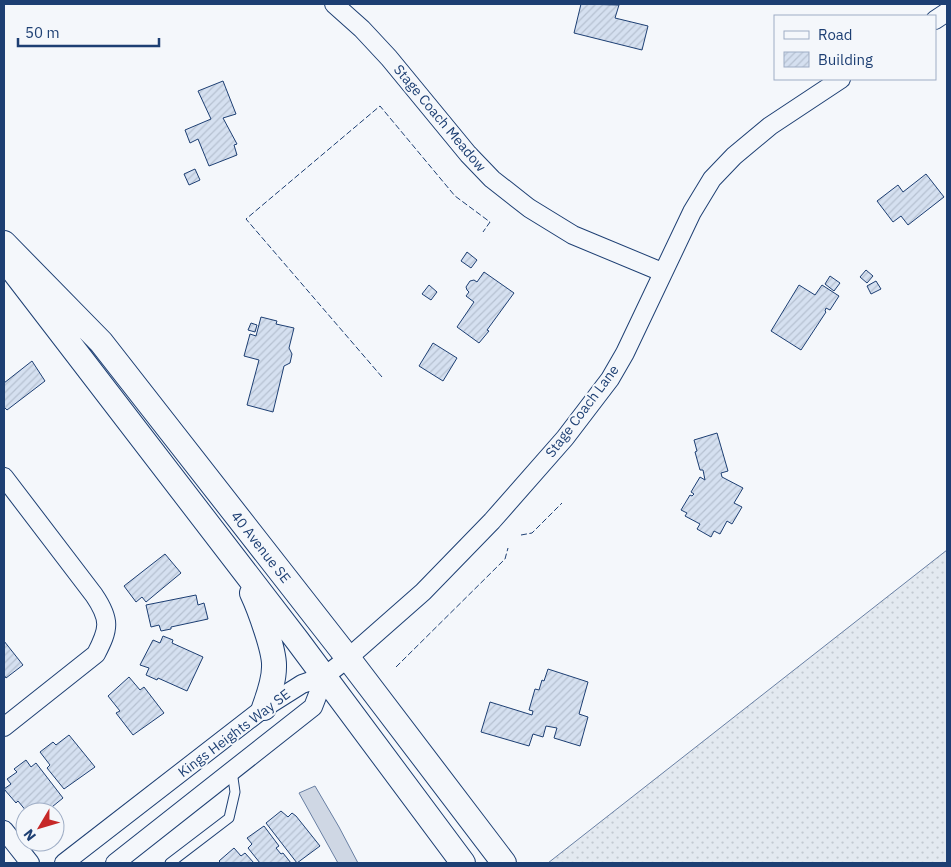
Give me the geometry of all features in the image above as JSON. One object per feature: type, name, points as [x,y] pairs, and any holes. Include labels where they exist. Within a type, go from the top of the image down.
[{"type":"street","name":"Stage Coach Meadow","points":[[334,4],[362,29],[389,58],[468,154],[492,179],[529,208],[573,235],[662,272]]},
{"type":"street","points":[[936,19],[947,12]]},
{"type":"street","name":"Stage Coach Lane","points":[[325,676],[423,592],[492,520],[565,438],[610,379],[625,353],[692,212],[712,179],[734,156],[770,126],[839,80]]},
{"type":"street","name":"40 Avenue SE","points":[[4,243],[101,342],[348,658],[504,863]]},
{"type":"street","name":"40 Avenue SE","points":[[4,259],[325,676],[463,863]]},
{"type":"street","points":[[4,477],[94,595],[103,608],[107,623],[104,638],[96,654],[4,728]]},
{"type":"street","points":[[238,562],[259,608],[275,664],[273,681],[264,708]]},
{"type":"street","name":"Kings Heights Way SE","points":[[64,863],[264,708],[302,684],[325,676]]},
{"type":"street","name":"Kings Heights Way SE","points":[[115,863],[313,707],[325,676]]},
{"type":"street","points":[[4,830],[30,863]]},
{"type":"lane","points":[[170,863],[229,818],[235,792],[232,771]]},
{"type":"shaded area","points":[[947,550],[947,863],[548,863]]},
{"type":"shaded area","points":[[315,786],[358,863],[338,863],[299,793]]},
{"type":"building","points":[[581,4],[619,5],[615,18],[648,26],[642,50],[574,33]]},
{"type":"building","points":[[223,81],[236,114],[223,118],[237,144],[234,145],[237,155],[209,166],[198,139],[190,143],[185,130],[211,119],[198,91]]},
{"type":"building","points":[[195,169],[200,180],[189,185],[184,174]]},
{"type":"building","points":[[926,174],[944,197],[908,225],[901,216],[893,222],[877,201],[898,185],[903,192]]},
{"type":"building","points":[[467,252],[477,260],[471,268],[461,261]]},
{"type":"building","points":[[866,270],[873,276],[867,283],[860,277]]},
{"type":"building","points":[[484,272],[514,293],[479,343],[457,327],[474,302],[466,296],[469,292],[466,287],[470,281],[474,280],[477,282]]},
{"type":"building","points":[[830,276],[840,283],[834,291],[825,284]]},
{"type":"building","points":[[876,281],[881,289],[871,294],[867,286]]},
{"type":"building","points":[[429,285],[437,292],[431,300],[422,294]]},
{"type":"building","points":[[799,285],[815,295],[822,285],[839,296],[830,310],[826,308],[826,312],[801,350],[771,331]]},
{"type":"building","points":[[261,317],[277,321],[276,324],[294,328],[289,348],[292,354],[290,363],[284,366],[273,412],[247,405],[259,360],[244,356],[250,334],[256,336]]},
{"type":"building","points":[[251,323],[257,325],[255,332],[248,330]]},
{"type":"building","points":[[433,343],[457,358],[443,381],[419,366]]},
{"type":"building","points":[[32,361],[45,381],[7,410],[4,407],[4,383]]},
{"type":"building","points":[[717,433],[728,471],[721,473],[722,477],[743,488],[734,503],[742,507],[732,524],[727,521],[720,534],[714,531],[711,537],[697,529],[700,524],[685,516],[687,513],[681,510],[690,495],[694,494],[691,492],[700,477],[705,480],[695,452],[697,451],[694,440]]},
{"type":"building","points":[[165,554],[181,573],[146,602],[142,597],[136,602],[124,586]]},
{"type":"building","points":[[196,595],[198,605],[204,603],[208,619],[161,631],[159,625],[151,627],[146,605]]},
{"type":"building","points":[[163,636],[173,640],[172,643],[203,657],[187,691],[158,678],[157,680],[146,675],[149,668],[140,665],[153,640],[160,643]]},
{"type":"building","points":[[4,641],[23,665],[6,678],[4,675]]},
{"type":"building","points":[[548,669],[588,682],[579,714],[588,717],[580,746],[554,738],[557,728],[546,726],[543,737],[533,734],[529,746],[481,732],[490,702],[532,715],[533,711],[529,710],[535,689],[539,690]]},
{"type":"building","points":[[129,677],[140,690],[144,687],[164,713],[133,735],[116,713],[120,711],[108,696]]},
{"type":"building","points":[[69,735],[95,767],[64,789],[47,768],[50,765],[40,752],[53,742],[56,745]]},
{"type":"building","points":[[26,760],[31,767],[36,763],[63,798],[58,802],[15,802],[4,789],[11,784],[7,779],[17,772],[14,769]]},
{"type":"building","points":[[281,811],[288,817],[292,813],[296,816],[320,846],[297,863],[266,823]]},
{"type":"building","points":[[264,826],[279,846],[276,848],[291,863],[260,863],[248,848],[252,844],[247,838]]},
{"type":"building","points":[[234,848],[241,856],[245,853],[254,863],[221,863],[219,861]]},
{"type":"fence","points":[[382,377],[246,219],[380,106],[455,196],[490,222],[483,232]]},
{"type":"fence","points":[[521,535],[532,533],[562,503]]},
{"type":"fence","points":[[396,667],[505,559],[508,548]]}]
